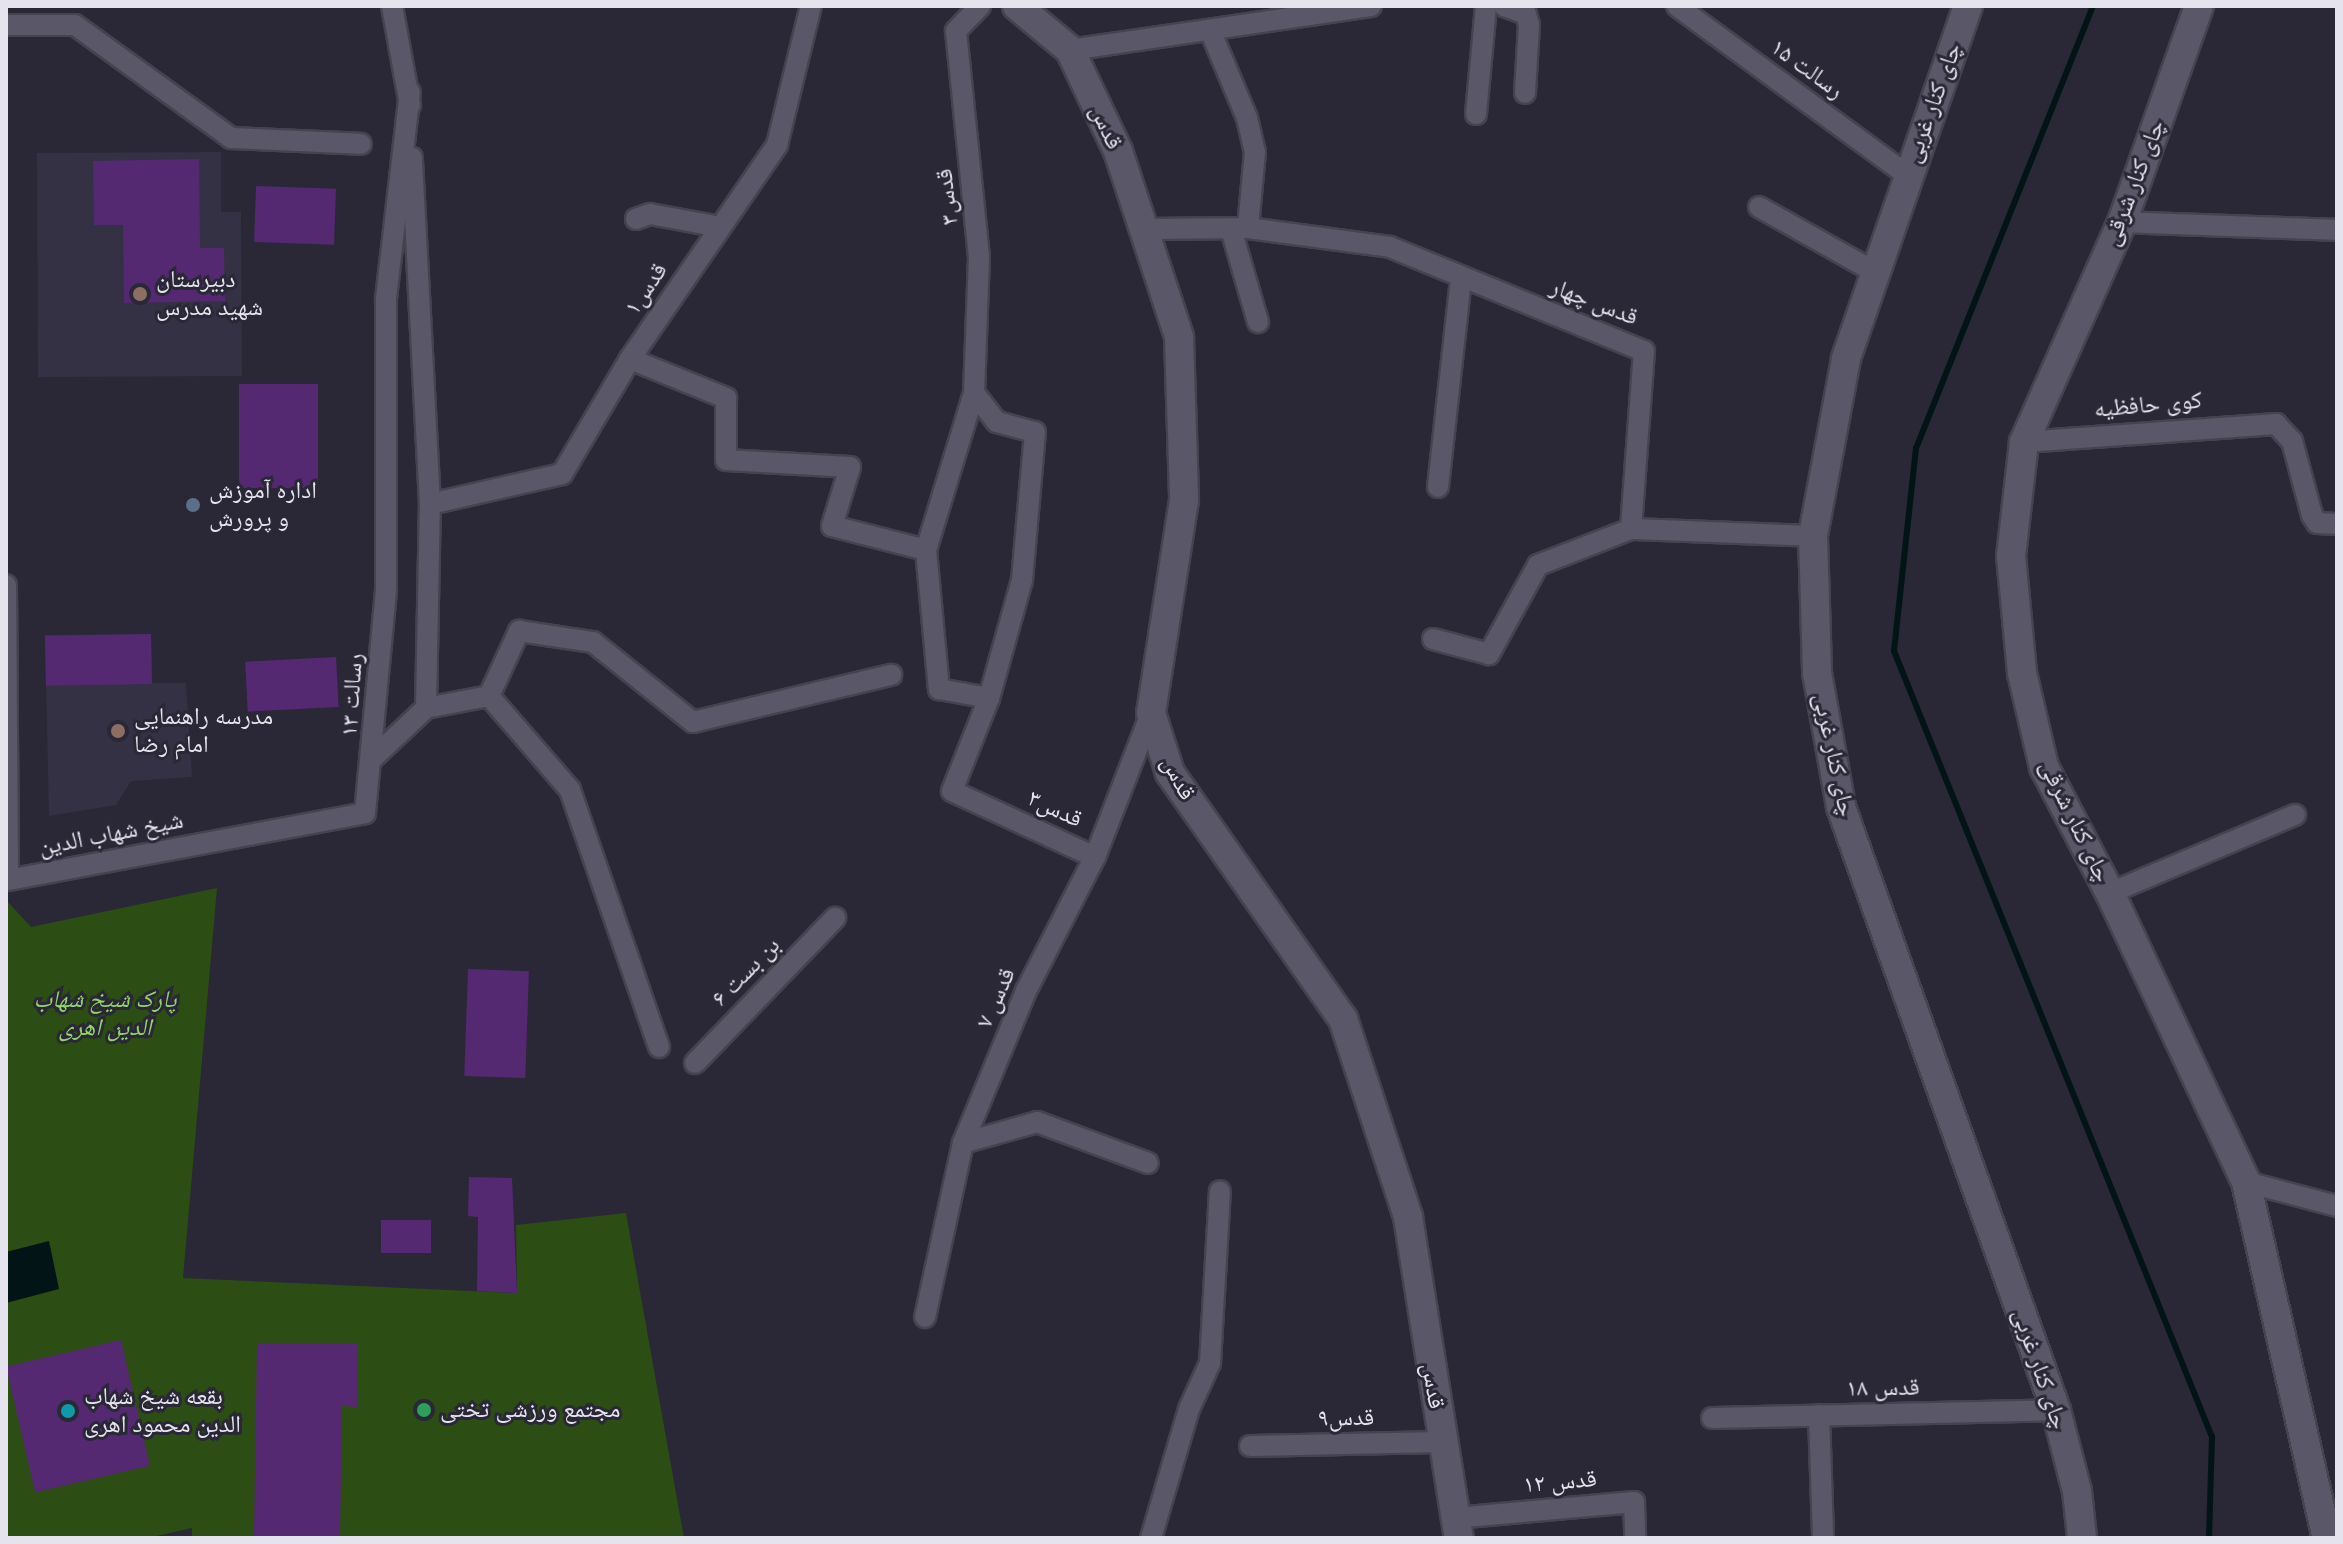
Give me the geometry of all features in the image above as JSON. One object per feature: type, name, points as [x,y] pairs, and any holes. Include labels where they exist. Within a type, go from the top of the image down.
[{"type":"street","name":"رسالت ۱۳","points":[[373,758],[426,708],[430,504],[410,92],[392,6]]},
{"type":"street","name":"قدس۱","points":[[430,504],[562,474],[630,359],[777,145],[811,6]]},
{"type":"street","name":"قدس۳","points":[[980,6],[956,31],[979,257],[974,393],[926,550],[939,689],[989,698]]},
{"type":"street","name":"قدس","points":[[1017,6],[1070,50],[1118,151],[1148,229],[1179,337],[1184,500],[1151,713],[1170,773],[1343,1019],[1408,1217],[1457,1528]]},
{"type":"street","points":[[1070,50],[1371,6]]},
{"type":"street","points":[[1476,114],[1486,6]]},
{"type":"street","points":[[1504,6],[1526,14],[1529,25],[1525,93]]},
{"type":"street","name":"رسالت ۱۵","points":[[1677,6],[1907,175]]},
{"type":"street","name":"چای کنار غربی","points":[[1968,6],[1907,175],[1846,359],[1813,536],[1817,673],[1841,807],[2056,1410],[2077,1491],[2082,1538]]},
{"type":"street","name":"چای کنار شرقی","points":[[2199,6],[2122,222],[2024,442],[2011,556],[2022,673],[2044,767],[2110,893],[2246,1182],[2327,1538]]},
{"type":"street","points":[[6,25],[75,25],[231,138],[361,144]]},
{"type":"street","points":[[1210,30],[1247,118],[1255,152],[1240,228],[1258,322]]},
{"type":"street","name":"رسالت ۱۳","points":[[373,758],[386,589],[386,299],[410,92]]},
{"type":"street","points":[[1759,207],[1875,272]]},
{"type":"street","points":[[636,219],[650,214],[720,227]]},
{"type":"street","points":[[2122,222],[2337,230]]},
{"type":"street","name":"قدس چهار","points":[[1148,229],[1240,228],[1390,247],[1461,279],[1644,351],[1631,529]]},
{"type":"street","points":[[1438,487],[1461,279]]},
{"type":"street","points":[[630,359],[726,398],[726,460],[850,467],[832,526],[926,550]]},
{"type":"street","name":"قدس۳","points":[[974,393],[997,422],[1035,432],[1022,580],[989,698],[952,791],[1095,857]]},
{"type":"street","name":"کوی حافظیه","points":[[2024,442],[2276,424],[2292,441],[2312,515],[2317,523],[2337,524]]},
{"type":"street","points":[[1433,639],[1489,654],[1538,565],[1631,529],[1813,536]]},
{"type":"street","name":"شیخ شهاب الدین","points":[[6,585],[8,880],[365,813],[373,758]]},
{"type":"street","points":[[489,696],[519,631],[593,642],[693,722],[891,675]]},
{"type":"street","points":[[426,708],[489,696]]},
{"type":"street","points":[[489,696],[570,790],[659,1047]]},
{"type":"street","name":"قدس ۷","points":[[925,1317],[963,1143],[1026,991],[1095,857],[1151,713]]},
{"type":"street","points":[[2110,893],[2295,815]]},
{"type":"street","name":"بن بست ۶","points":[[695,1063],[835,918]]},
{"type":"street","points":[[963,1143],[1037,1122],[1148,1163]]},
{"type":"street","points":[[2246,1182],[2337,1206]]},
{"type":"street","points":[[1151,1538],[1189,1409],[1210,1363],[1220,1191]]},
{"type":"street","name":"قدس ۱۸","points":[[1712,1418],[2056,1410]]},
{"type":"street","points":[[1819,1415],[1823,1538]]},
{"type":"street","name":"قدس۹","points":[[1250,1446],[1442,1442]]},
{"type":"street","name":"قدس ۱۲","points":[[1457,1528],[1634,1502],[1635,1538]]},
{"type":"shaded area","name":"دبیرستان شهید مدرس","points":[[221,152],[221,212],[241,212],[242,376],[38,377],[37,153]]},
{"type":"shaded area","name":"مدرسه راهنمایی امام رضا","points":[[151,634],[152,683],[186,683],[192,777],[131,781],[116,805],[49,816],[45,635]]},
{"type":"shaded area","points":[[49,1241],[59,1289],[6,1303],[6,1252]]},
{"type":"green space","name":"پارک شیخ شهاب الدین اهری","points":[[217,888],[183,1278],[517,1293],[516,1225],[626,1213],[684,1538],[192,1538],[192,1528],[147,1538],[6,1538],[6,900],[31,927]]},
{"type":"building","points":[[199,159],[200,248],[224,248],[225,301],[124,303],[123,225],[94,225],[93,161]]},
{"type":"building","points":[[256,186],[336,189],[334,245],[254,242]]},
{"type":"building","points":[[239,384],[318,384],[318,488],[239,488]]},
{"type":"building","points":[[151,634],[152,684],[46,686],[45,636]]},
{"type":"building","points":[[336,657],[339,707],[248,712],[245,662]]},
{"type":"building","points":[[468,969],[529,971],[525,1078],[464,1076]]},
{"type":"building","points":[[469,1177],[512,1178],[517,1293],[477,1291],[478,1217],[468,1216]]},
{"type":"building","points":[[381,1220],[431,1220],[431,1253],[381,1253]]},
{"type":"building","points":[[121,1340],[150,1466],[35,1492],[6,1367]]},
{"type":"building","points":[[257,1343],[358,1344],[357,1407],[342,1406],[340,1538],[254,1538]]},
{"type":"waterway","points":[[2093,6],[1916,448],[1894,651],[2212,1437],[2209,1538]]},
{"type":"place","name":"دبیرستان شهید مدرس","points":[[140,294]]},
{"type":"place","name":"اداره آموزش و پرورش","points":[[193,505]]},
{"type":"place","name":"مدرسه راهنمایی امام رضا","points":[[118,731]]},
{"type":"place","name":"مجتمع ورزشی تختی","points":[[424,1410]]},
{"type":"place","name":"بقعه شیخ شهاب الدین محمود اهرى","points":[[68,1411]]}]
